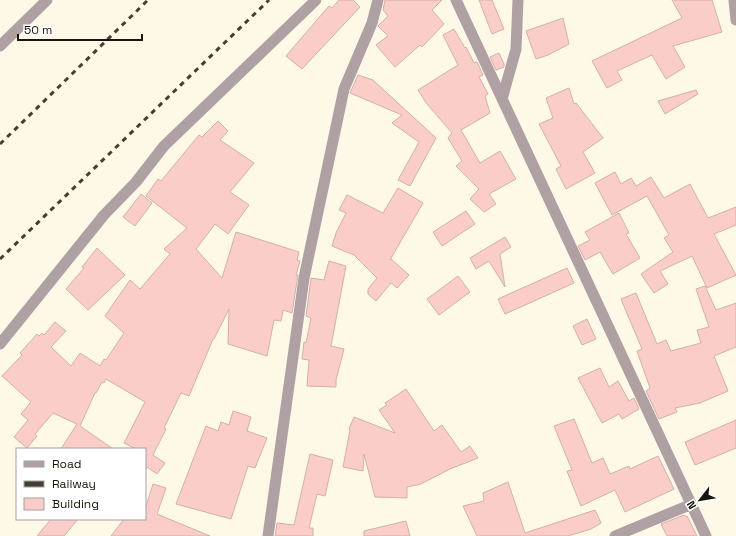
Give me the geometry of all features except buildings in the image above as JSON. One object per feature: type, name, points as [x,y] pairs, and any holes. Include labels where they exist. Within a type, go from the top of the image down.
[{"type":"street","points":[[0,46],[47,0]]},
{"type":"street","points":[[0,344],[104,215],[136,182],[164,146],[316,0]]},
{"type":"street","points":[[268,536],[304,278],[344,89],[372,23],[378,0]]},
{"type":"street","points":[[456,0],[706,536]]},
{"type":"street","points":[[502,99],[516,49],[518,0]]},
{"type":"street","points":[[734,0],[736,20]]},
{"type":"street","points":[[615,536],[692,504]]},
{"type":"railway","points":[[0,144],[148,0]]},
{"type":"railway","points":[[0,259],[269,0]]}]
